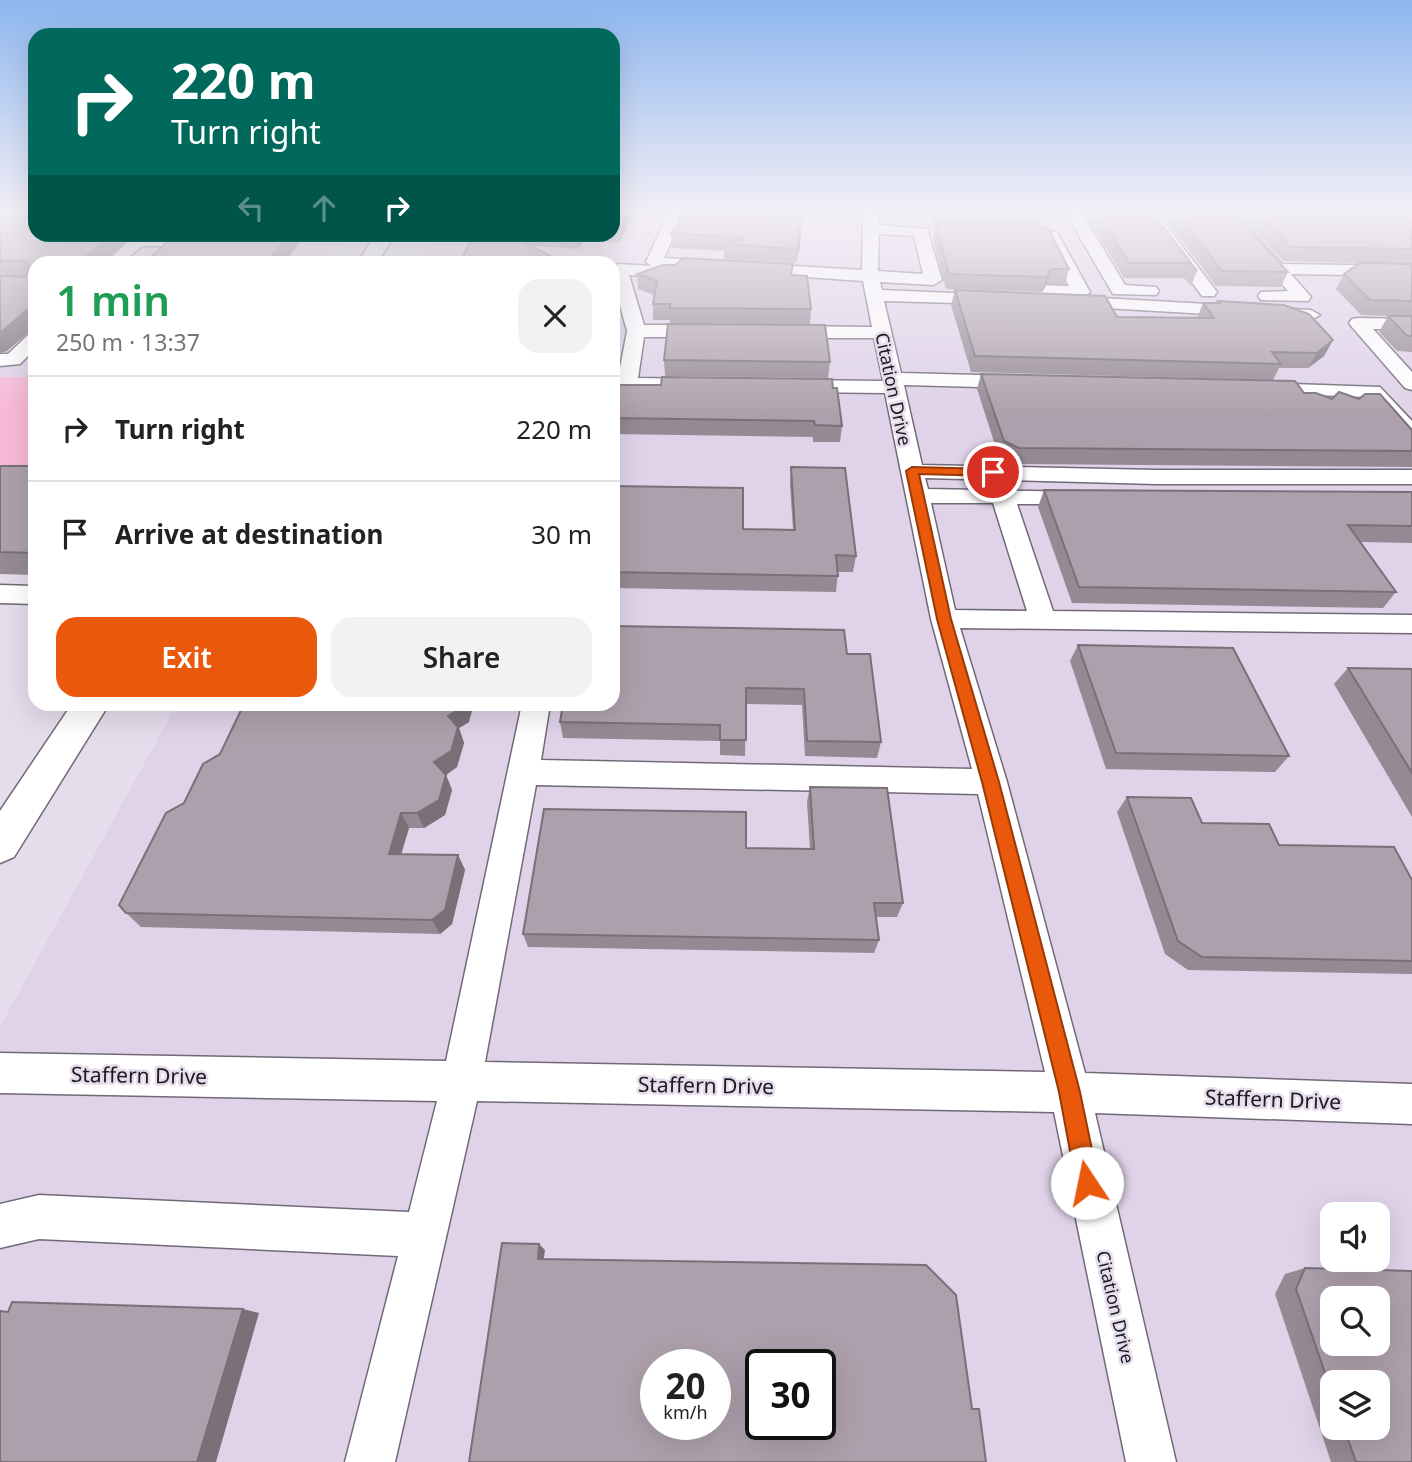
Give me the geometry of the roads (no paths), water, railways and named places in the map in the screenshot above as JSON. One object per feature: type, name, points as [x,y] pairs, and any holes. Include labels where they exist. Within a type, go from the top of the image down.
[{"type":"main road","points":[[0,845],[86,711]]},
{"type":"street","points":[[622,280],[636,331],[627,384],[720,385]]},
{"type":"street","points":[[797,280],[1070,301],[1311,315]]},
{"type":"street","points":[[829,280],[872,285],[930,280]]},
{"type":"street","name":"Citation Drive","points":[[872,280],[944,619],[991,782],[1070,1092],[1087,1183],[1151,1462]]},
{"type":"street","points":[[935,280],[960,283],[969,287],[1082,292],[1076,280]]},
{"type":"street","points":[[1113,280],[1119,290],[1302,298],[1287,280]]},
{"type":"street","points":[[1199,280],[1208,292]]},
{"type":"street","points":[[1412,324],[1358,323],[1412,384]]},
{"type":"street","points":[[636,331],[733,332]]},
{"type":"street","points":[[761,332],[882,333]]},
{"type":"street","points":[[0,360],[13,360],[28,346]]},
{"type":"street","points":[[773,386],[1042,383]]},
{"type":"street","points":[[1233,388],[1373,391],[1412,434]]},
{"type":"street","points":[[915,483],[1156,477],[1412,477]]},
{"type":"street","points":[[915,483],[1003,497],[1412,499]]},
{"type":"street","points":[[1003,497],[1043,620]]},
{"type":"street","points":[[0,594],[28,595]]},
{"type":"street","points":[[944,619],[1412,624]]},
{"type":"street","points":[[370,1462],[462,1081],[535,711]]},
{"type":"street","points":[[523,772],[991,782]]},
{"type":"street","name":"Staffern Drive","points":[[0,1073],[1070,1092],[1412,1104]]},
{"type":"street","points":[[0,1226],[39,1217],[425,1235]]}]
